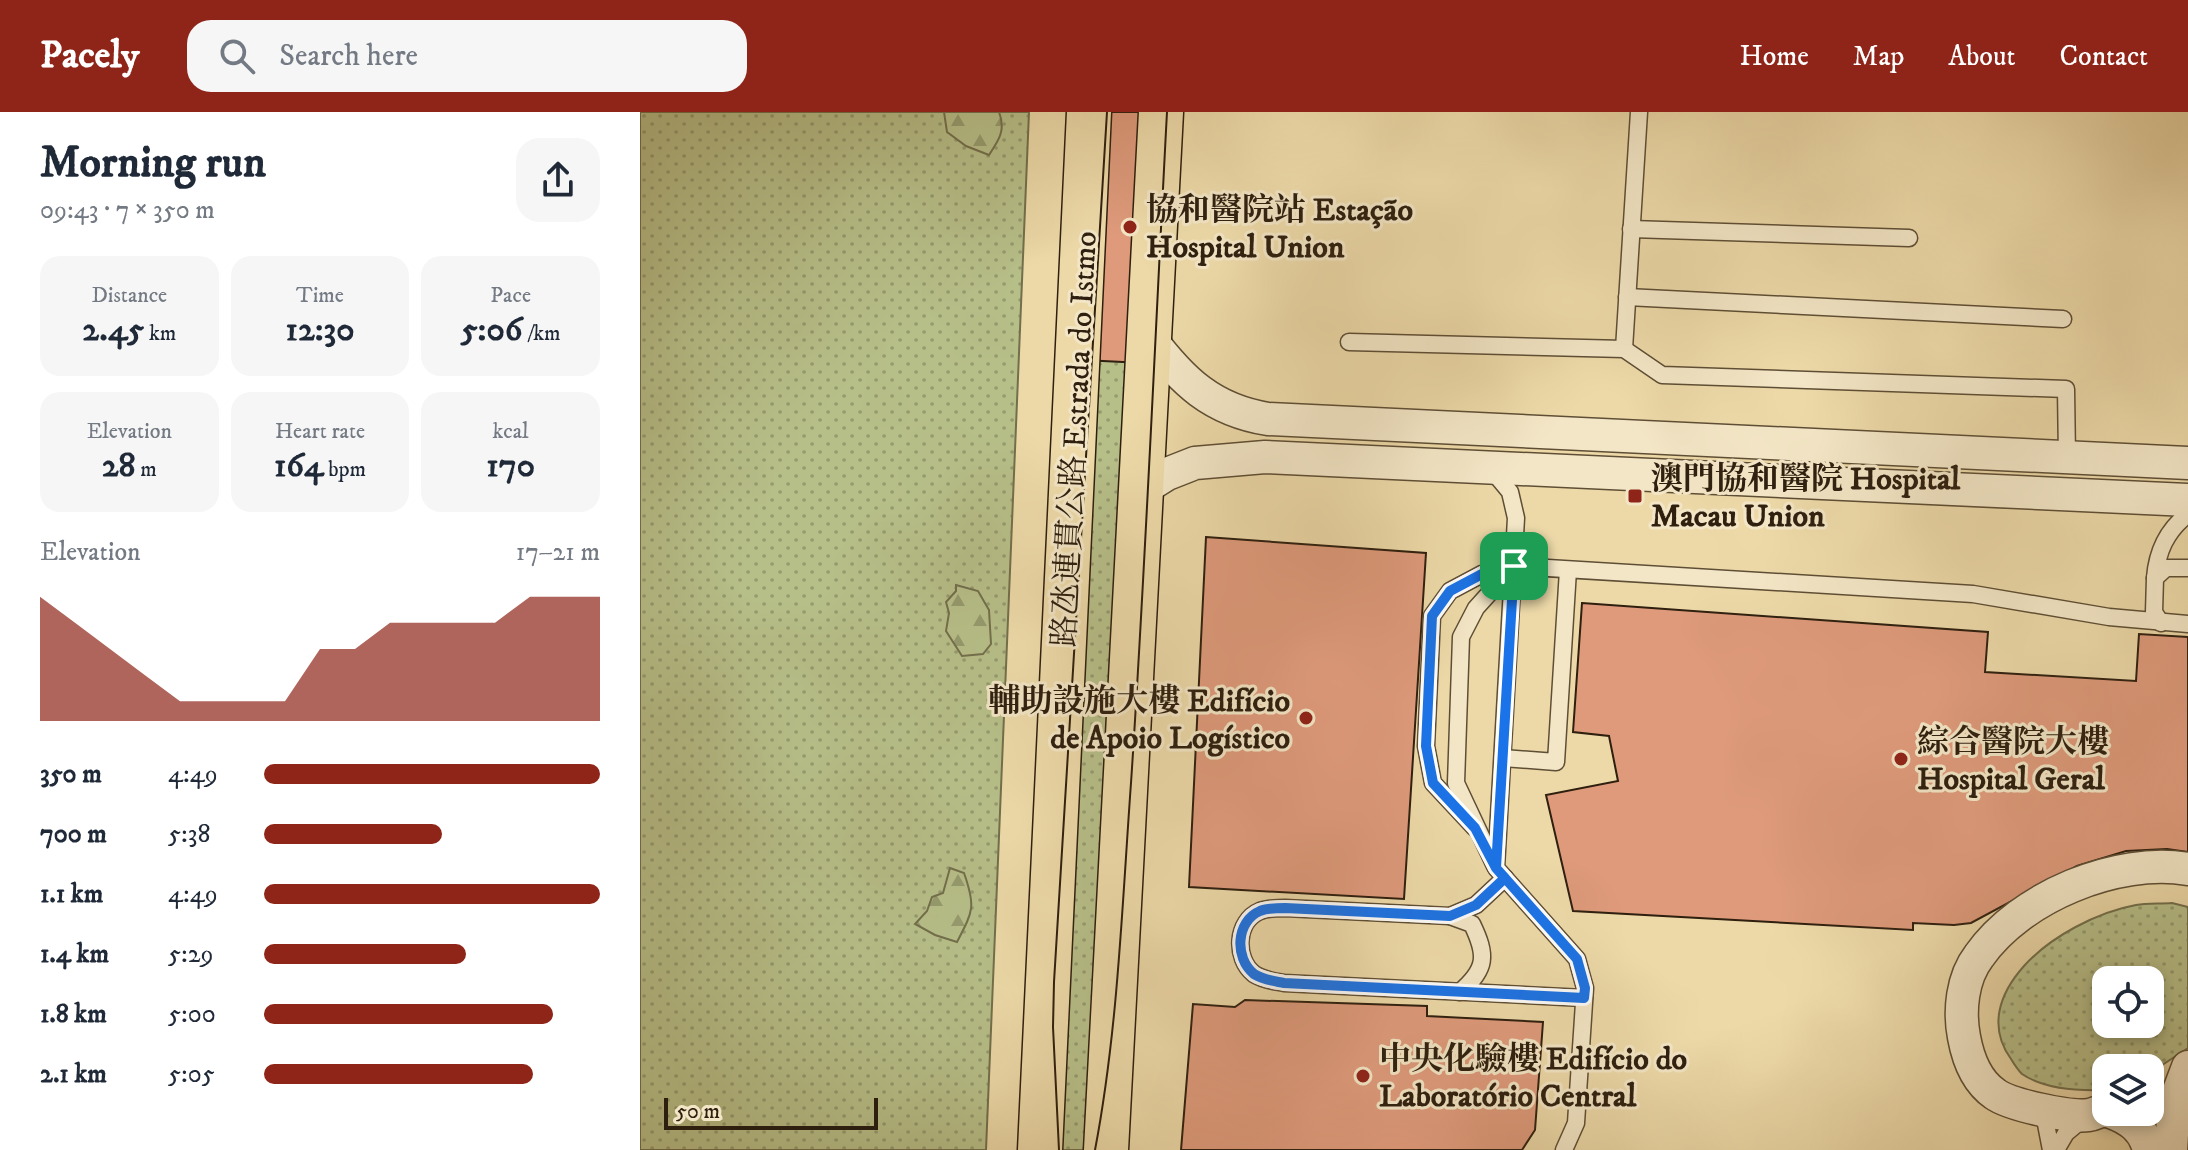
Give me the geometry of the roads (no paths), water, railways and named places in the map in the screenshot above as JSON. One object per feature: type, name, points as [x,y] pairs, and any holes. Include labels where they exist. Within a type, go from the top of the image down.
[{"type":"main road","name":"路氹連貫公路 Estrada do Istmo","points":[[1040,1150],[1089,112]]},
{"type":"main road","points":[[1107,1147],[1161,112]]},
{"type":"street","points":[[1149,337],[1167,362],[1211,401],[1246,416],[1268,419],[2188,463]]},
{"type":"street","points":[[1140,491],[1167,474],[1195,463],[1265,457],[2188,500]]},
{"type":"street","points":[[2149,1150],[2139,1128],[2127,1119],[2081,1123],[1996,1095],[1974,1070],[1966,1052],[1961,1026],[1962,1002],[1977,957],[1998,933],[2058,893],[2085,880],[2142,866],[2188,869]]},
{"type":"street","points":[[2081,1123],[2055,1103],[2023,1093],[1996,1070],[1986,1054],[1980,1029],[1986,986],[1995,966],[2012,947],[2077,904],[2111,893],[2150,886],[2188,890]]},
{"type":"street","points":[[2164,1083],[2188,1064]]},
{"type":"street","points":[[2171,1150],[2174,1104],[2188,1064]]},
{"type":"street","points":[[2185,1150],[2188,1112]]},
{"type":"lane","points":[[1624,349],[1639,112]]},
{"type":"lane","points":[[1631,229],[1909,238]]},
{"type":"lane","points":[[1627,297],[2063,319]]},
{"type":"lane","points":[[1349,342],[1624,349],[1662,375],[2066,389],[2067,458]]},
{"type":"lane","points":[[1450,916],[1476,905],[1500,873],[1516,518],[1510,492],[1491,469]]},
{"type":"lane","points":[[2161,623],[2154,612],[2157,556],[2163,542],[2188,514]]},
{"type":"lane","points":[[1514,566],[1476,608],[1461,637],[1456,783],[1475,828],[1500,873],[1577,959],[1585,988],[1576,1123],[1565,1149]]},
{"type":"lane","points":[[1475,828],[1433,783],[1426,746],[1432,616],[1450,591],[1482,574],[1514,566],[1973,594],[2140,621],[2188,624]]},
{"type":"lane","points":[[2155,578],[2166,568],[2188,568]]},
{"type":"lane","points":[[1503,758],[1556,762],[1568,570]]},
{"type":"lane","points":[[1460,992],[1475,980],[1482,969],[1482,944],[1472,924],[1450,916],[1269,909],[1259,911],[1248,920],[1240,937],[1243,961],[1254,973],[1284,983],[1460,992],[1584,998]]},
{"type":"tram line","points":[[1059,1150],[1054,982],[1107,112]]},
{"type":"tram line","points":[[1095,1150],[1109,1059],[1122,921],[1167,112]]},
{"type":"place","name":"協和醫院站 Estação Hospital Union","points":[[1130,227]]},
{"type":"place","name":"澳門協和醫院 Hospital Macau Union","points":[[1635,496]]},
{"type":"place","name":"輔助設施大樓 Edifício de Apoio Logístico","points":[[1306,718]]},
{"type":"place","name":"綜合醫院大樓 Hospital Geral","points":[[1901,759]]},
{"type":"place","name":"中央化驗樓 Edifício do Laboratório Central","points":[[1363,1076]]}]
